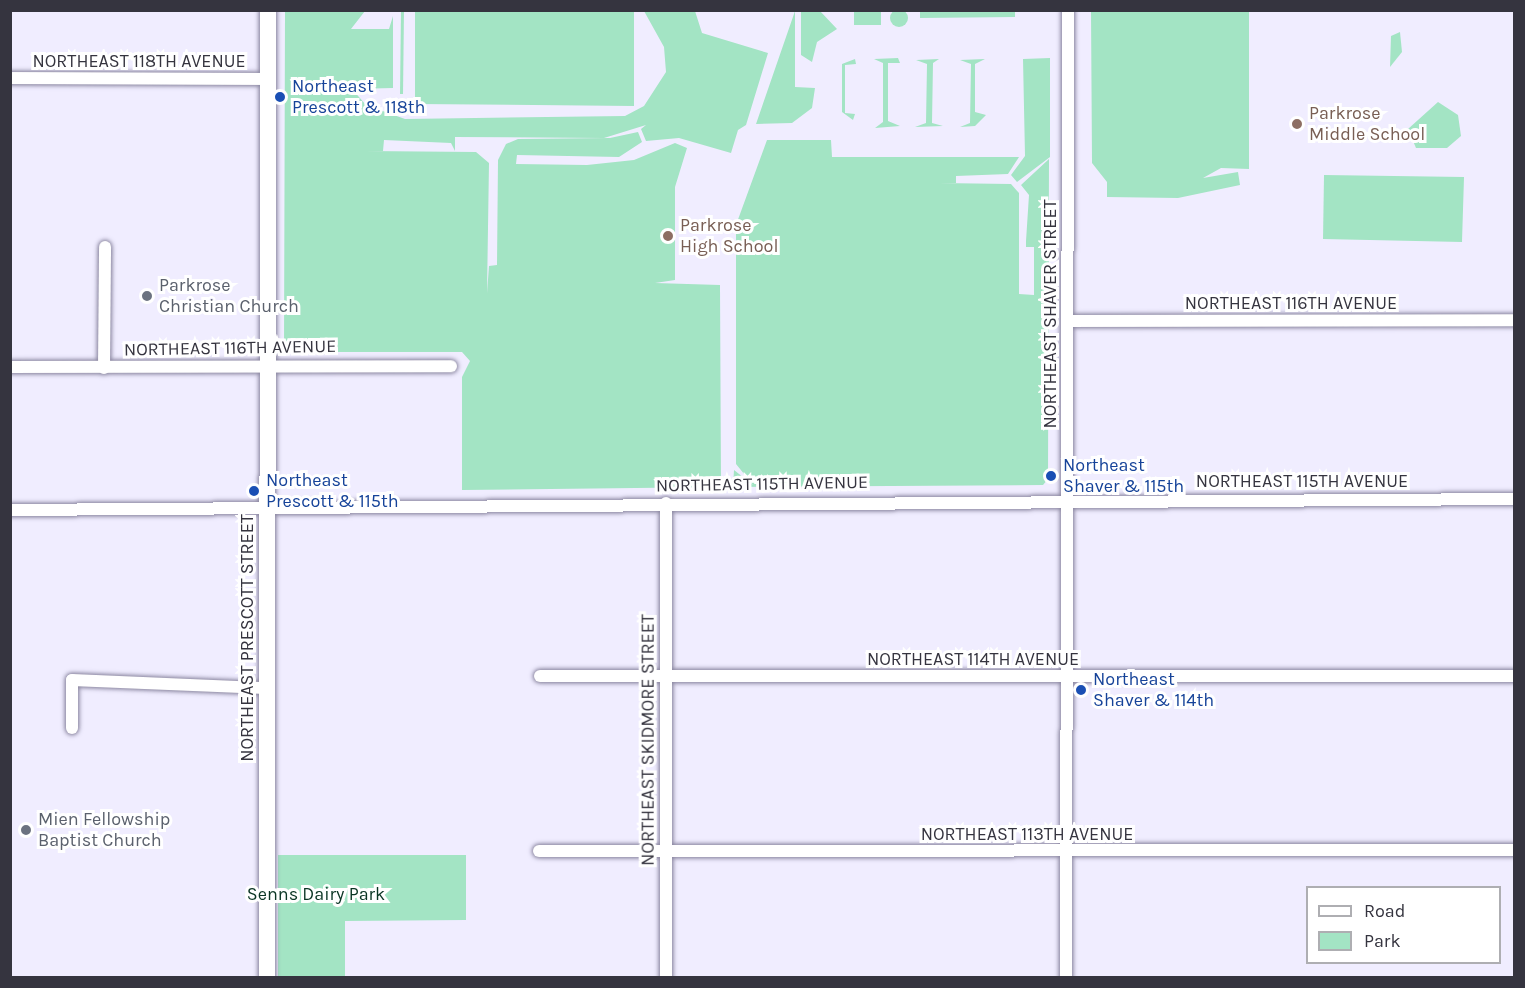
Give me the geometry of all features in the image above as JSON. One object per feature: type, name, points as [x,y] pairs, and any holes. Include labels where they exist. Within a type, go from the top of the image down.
[{"type":"street","name":"NORTHEAST PRESCOTT STREET","points":[[267,978],[268,10]]},
{"type":"street","name":"NORTHEAST SHAVER STREET","points":[[1066,978],[1068,10]]},
{"type":"street","name":"NORTHEAST 118TH AVENUE","points":[[10,78],[268,79]]},
{"type":"street","points":[[105,247],[105,368]]},
{"type":"street","name":"NORTHEAST 116TH AVENUE","points":[[1068,321],[1515,320]]},
{"type":"street","name":"NORTHEAST 116TH AVENUE","points":[[10,367],[451,366]]},
{"type":"street","name":"NORTHEAST 115TH AVENUE","points":[[10,510],[1068,498],[1515,499]]},
{"type":"street","name":"NORTHEAST SKIDMORE STREET","points":[[666,503],[666,978]]},
{"type":"street","name":"NORTHEAST 114TH AVENUE","points":[[540,676],[1515,676]]},
{"type":"street","points":[[72,728],[72,680],[266,688]]},
{"type":"street","name":"NORTHEAST 113TH AVENUE","points":[[539,851],[1066,853],[1515,850]]},
{"type":"green space","points":[[899,9],[905,12],[908,18],[905,24],[899,27],[893,24],[890,18],[893,12]]},
{"type":"green space","points":[[285,11],[365,11],[351,29],[389,29],[393,16],[393,88],[352,89],[366,105],[405,119],[625,116],[644,106],[666,72],[664,47],[644,11],[695,11],[702,33],[768,53],[746,125],[738,130],[731,153],[679,138],[646,141],[641,129],[646,125],[604,138],[455,137],[455,151],[451,143],[384,140],[383,151],[365,151],[476,152],[489,163],[487,293],[489,266],[497,265],[498,160],[506,144],[518,139],[610,138],[638,132],[642,142],[619,157],[517,155],[516,164],[587,165],[634,160],[675,143],[687,148],[675,187],[675,280],[655,283],[720,285],[721,487],[462,490],[462,377],[470,361],[462,352],[284,352]]},
{"type":"green space","points":[[401,11],[404,11],[403,94],[400,94]]},
{"type":"green space","points":[[415,11],[634,11],[634,106],[415,104]]},
{"type":"green space","points":[[795,11],[795,87],[815,88],[812,108],[792,123],[756,124]]},
{"type":"green space","points":[[801,11],[820,11],[837,29],[817,42],[812,62],[801,55]]},
{"type":"green space","points":[[854,11],[881,11],[881,25],[854,25]]},
{"type":"green space","points":[[920,11],[1015,11],[1015,17],[920,18]]},
{"type":"green space","points":[[1091,11],[1249,11],[1249,169],[1221,168],[1203,178],[1238,172],[1240,185],[1178,198],[1107,197],[1107,182],[1092,163]]},
{"type":"green space","points":[[1400,32],[1402,52],[1390,67],[1391,36]]},
{"type":"green space","points":[[898,58],[900,63],[888,63],[888,121],[900,126],[875,128],[883,122],[883,63],[874,59]]},
{"type":"green space","points":[[1050,58],[1050,157],[1017,182],[1011,175],[1025,156],[1023,59]]},
{"type":"green space","points":[[855,59],[856,64],[845,65],[845,113],[855,114],[853,120],[842,112],[842,64]]},
{"type":"green space","points":[[939,59],[933,63],[932,123],[943,126],[915,127],[926,123],[927,64],[916,60]]},
{"type":"green space","points":[[985,59],[975,64],[975,112],[986,115],[975,126],[960,127],[970,123],[971,64],[960,60]]},
{"type":"green space","points":[[1438,102],[1458,115],[1461,136],[1447,148],[1416,148],[1408,129]]},
{"type":"green space","points":[[767,140],[831,140],[832,157],[1019,157],[1008,174],[956,176],[956,183],[939,183],[1011,184],[1019,193],[1019,294],[1034,295],[1034,247],[1026,247],[1029,195],[1021,185],[1049,159],[1048,479],[1043,485],[733,487],[734,470],[753,485],[736,464],[736,225]]},
{"type":"green space","points":[[1324,175],[1464,177],[1462,242],[1323,239]]},
{"type":"green space","name":"Senns Dairy Park","points":[[278,855],[466,855],[466,920],[345,921],[345,977],[278,977]]},
{"type":"place","name":"Northeast Prescott & 118th","points":[[280,97]]},
{"type":"place","name":"Parkrose Middle School","points":[[1297,124]]},
{"type":"place","name":"Parkrose High School","points":[[668,236]]},
{"type":"place","name":"Parkrose Christian Church","points":[[147,296]]},
{"type":"place","name":"Northeast Shaver & 115th","points":[[1051,476]]},
{"type":"place","name":"Northeast Prescott & 115th","points":[[254,491]]},
{"type":"place","name":"Northeast Shaver & 114th","points":[[1081,690]]},
{"type":"place","name":"Mien Fellowship Baptist Church","points":[[26,830]]}]
